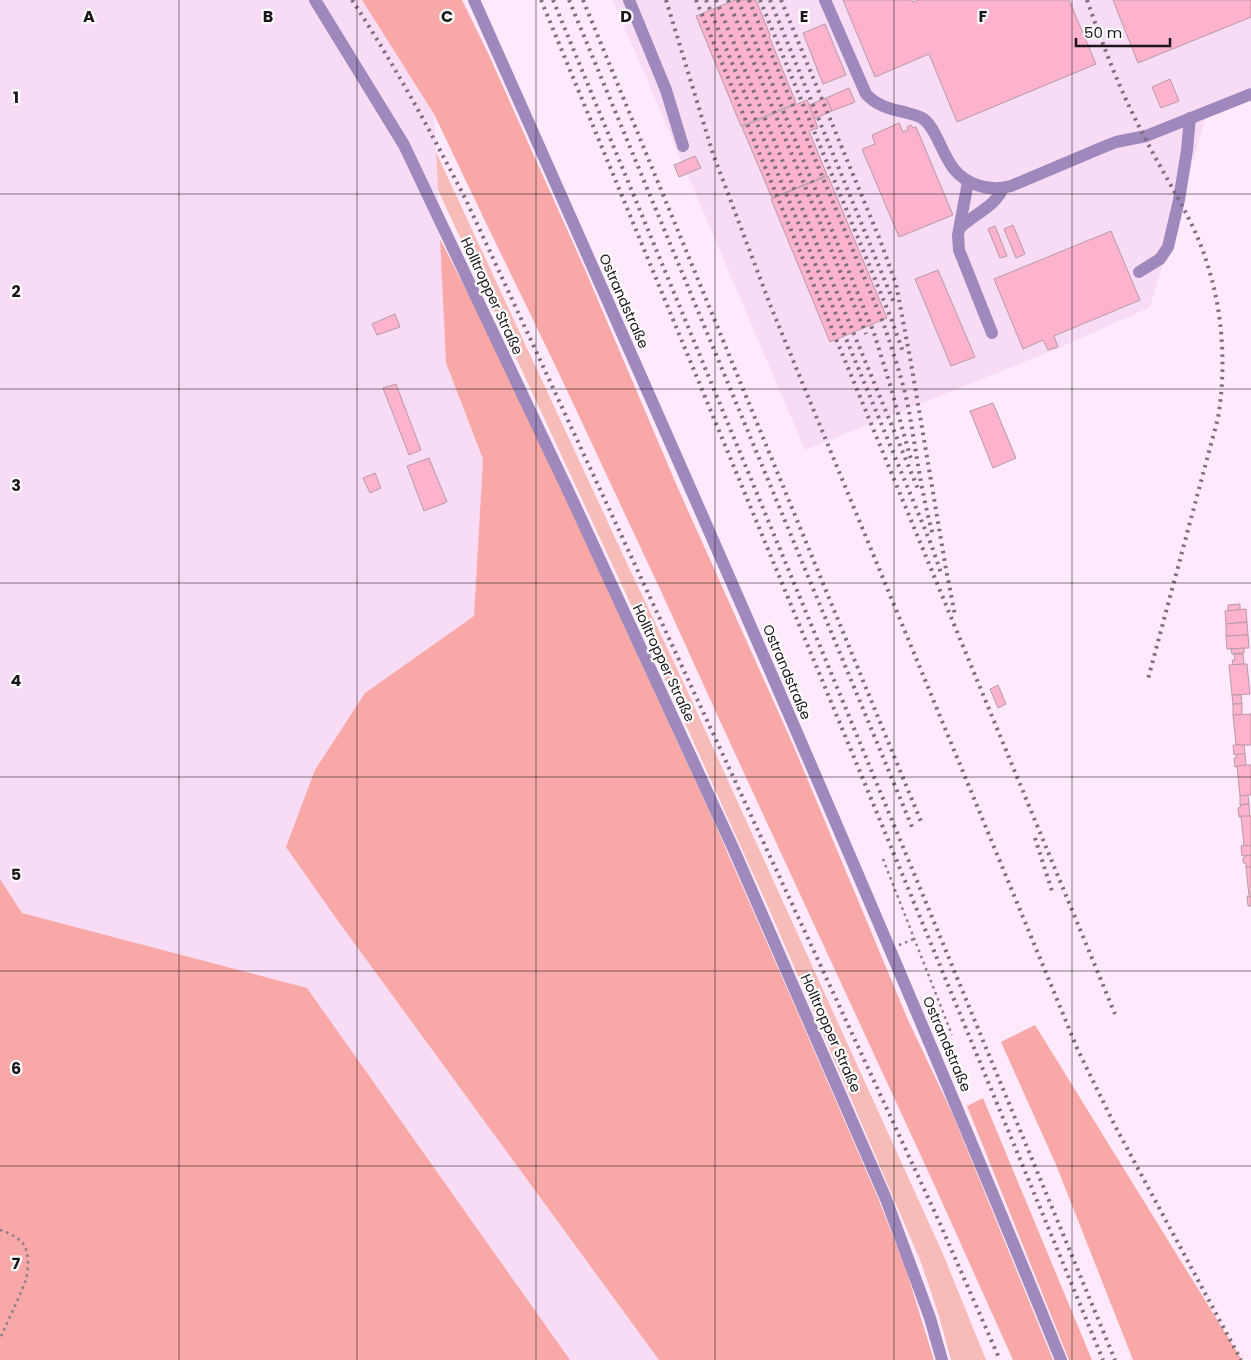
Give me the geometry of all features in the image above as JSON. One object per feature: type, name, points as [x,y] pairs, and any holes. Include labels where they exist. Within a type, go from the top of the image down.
[{"type":"lane","name":"Holltropper Straße","points":[[315,0],[404,145],[572,499],[726,832],[886,1199],[930,1318],[942,1360]]},
{"type":"lane","name":"Ostrandstraße","points":[[474,0],[679,461],[912,1000],[1061,1360]]},
{"type":"lane","points":[[629,0],[666,90],[683,146]]},
{"type":"lane","points":[[825,0],[866,94],[881,105],[922,117],[934,132],[953,169],[961,178],[988,188],[1003,188],[1116,142],[1146,136],[1251,94]]},
{"type":"lane","points":[[1139,272],[1160,259],[1168,247],[1179,200],[1190,118]]},
{"type":"lane","points":[[968,182],[958,242],[961,259],[992,333]]},
{"type":"lane","points":[[960,228],[996,200],[1003,188]]},
{"type":"path","points":[[883,859],[952,1035]]},
{"type":"path","points":[[0,1230],[21,1241],[26,1251],[28,1268],[26,1281],[0,1339]]},
{"type":"shaded area","points":[[0,0],[362,0],[434,114],[446,363],[483,459],[474,616],[365,693],[287,847],[338,921],[659,1360],[570,1360],[307,988],[22,913],[0,879]]},
{"type":"shaded area","points":[[362,0],[462,0],[488,53],[583,265],[677,486],[794,747],[908,1020],[953,1115],[1053,1360],[1013,1360],[933,1182],[556,367],[434,114]]},
{"type":"shaded area","points":[[613,0],[1251,0],[1251,95],[1207,114],[1150,307],[1059,348],[805,450]]},
{"type":"shaded area","points":[[436,152],[680,675],[943,1254],[986,1360],[951,1360],[922,1265],[773,918],[653,652],[438,190]]},
{"type":"shaded area","points":[[440,239],[477,311],[554,473],[711,815],[878,1198],[906,1270],[934,1360],[659,1360],[286,847],[315,770],[365,693],[474,616],[483,459],[446,363]]},
{"type":"shaded area","points":[[0,879],[22,913],[307,988],[570,1360],[0,1360]]},
{"type":"shaded area","points":[[1035,1025],[1242,1360],[1133,1360],[1057,1167],[1001,1042]]},
{"type":"shaded area","points":[[983,1098],[1092,1360],[1069,1360],[967,1106]]},
{"type":"building","points":[[735,0],[756,0],[796,103],[741,126],[696,16]]},
{"type":"building","points":[[843,0],[912,0],[913,2],[918,0],[1069,0],[1096,64],[957,122],[929,54],[875,77]]},
{"type":"building","points":[[1113,0],[1251,0],[1251,17],[1138,63]]},
{"type":"building","points":[[825,24],[846,75],[823,84],[803,33]]},
{"type":"building","points":[[1170,79],[1179,101],[1161,108],[1152,87]]},
{"type":"building","points":[[849,88],[855,102],[832,111],[826,98]]},
{"type":"building","points":[[826,98],[832,111],[814,119],[809,105]]},
{"type":"building","points":[[807,100],[818,128],[809,131],[827,175],[772,198],[742,127]]},
{"type":"building","points":[[899,123],[903,132],[908,130],[907,127],[911,125],[913,128],[916,127],[953,215],[899,237],[862,149],[875,144],[872,135]]},
{"type":"building","points":[[695,156],[701,168],[679,177],[674,165]]},
{"type":"building","points":[[828,176],[887,318],[830,342],[771,199]]},
{"type":"building","points":[[1013,225],[1025,254],[1016,258],[1004,229]]},
{"type":"building","points":[[995,226],[1007,256],[1000,258],[988,229]]},
{"type":"building","points":[[1111,231],[1140,300],[1054,336],[1058,347],[1048,350],[1043,340],[1023,349],[994,279]]},
{"type":"building","points":[[938,270],[975,357],[951,366],[915,279]]},
{"type":"building","points":[[395,314],[400,327],[377,335],[372,324]]},
{"type":"building","points":[[396,384],[421,450],[409,455],[383,388]]},
{"type":"building","points":[[993,403],[1016,458],[993,468],[970,411]]},
{"type":"building","points":[[429,458],[447,502],[424,511],[407,466]]},
{"type":"building","points":[[375,473],[381,488],[370,493],[363,478]]},
{"type":"building","points":[[1240,604],[1240,610],[1228,611],[1228,605]]},
{"type":"building","points":[[1246,609],[1247,622],[1226,624],[1225,611]]},
{"type":"building","points":[[1247,622],[1248,635],[1226,636],[1226,624]]},
{"type":"building","points":[[1248,635],[1249,648],[1227,649],[1226,636]]},
{"type":"building","points":[[1244,648],[1244,653],[1232,654],[1231,649]]},
{"type":"building","points":[[1234,654],[1243,654],[1244,664],[1233,665],[1232,660],[1235,660]]},
{"type":"building","points":[[1247,664],[1250,694],[1232,695],[1229,665]]},
{"type":"building","points":[[998,685],[1006,704],[998,708],[990,689]]},
{"type":"building","points":[[1232,695],[1241,695],[1242,704],[1233,704]]},
{"type":"building","points":[[1233,704],[1242,704],[1242,715],[1233,715]]},
{"type":"building","points":[[1251,714],[1251,745],[1236,745],[1233,715]]},
{"type":"building","points":[[1233,745],[1244,745],[1245,754],[1234,755]]},
{"type":"building","points":[[1237,754],[1245,754],[1246,765],[1235,767],[1234,758],[1237,757]]},
{"type":"building","points":[[1251,765],[1251,795],[1240,796],[1237,766]]},
{"type":"building","points":[[1248,795],[1249,804],[1240,805],[1240,796]]},
{"type":"building","points":[[1249,804],[1250,816],[1239,817],[1238,808],[1241,807],[1240,805]]},
{"type":"building","points":[[1241,816],[1251,816],[1251,846],[1244,846]]},
{"type":"building","points":[[1241,846],[1251,846],[1251,855],[1242,856]]},
{"type":"building","points":[[1251,855],[1251,867],[1246,867],[1246,863],[1243,863],[1243,858]]},
{"type":"building","points":[[1246,867],[1251,867],[1251,897],[1249,896]]},
{"type":"building","points":[[1247,896],[1251,897],[1251,906],[1248,906]]},
{"type":"railway","points":[[352,0],[412,98],[466,200],[937,1217],[1000,1360]]},
{"type":"railway","points":[[541,0],[1103,1360]]},
{"type":"railway","points":[[553,0],[1115,1360]]},
{"type":"railway","points":[[569,0],[912,827]]},
{"type":"railway","points":[[583,0],[922,824]]},
{"type":"railway","points":[[666,0],[713,154],[771,307],[1077,1048],[1114,1124],[1241,1360]]},
{"type":"railway","points":[[696,0],[1115,1014]]},
{"type":"railway","points":[[706,0],[931,544],[941,573]]},
{"type":"railway","points":[[716,0],[918,489]]},
{"type":"railway","points":[[728,0],[866,334]]},
{"type":"railway","points":[[738,0],[874,333],[912,463]]},
{"type":"railway","points":[[749,0],[884,325],[906,396],[922,487],[933,535]]},
{"type":"railway","points":[[760,0],[891,318],[903,352]]},
{"type":"railway","points":[[770,0],[894,303]]},
{"type":"railway","points":[[781,0],[880,240],[896,284],[955,615]]},
{"type":"railway","points":[[1087,0],[1120,86],[1149,146],[1200,242],[1215,291],[1222,342],[1221,393],[1218,418],[1148,679]]},
{"type":"railway","points":[[1035,838],[1052,891]]}]
